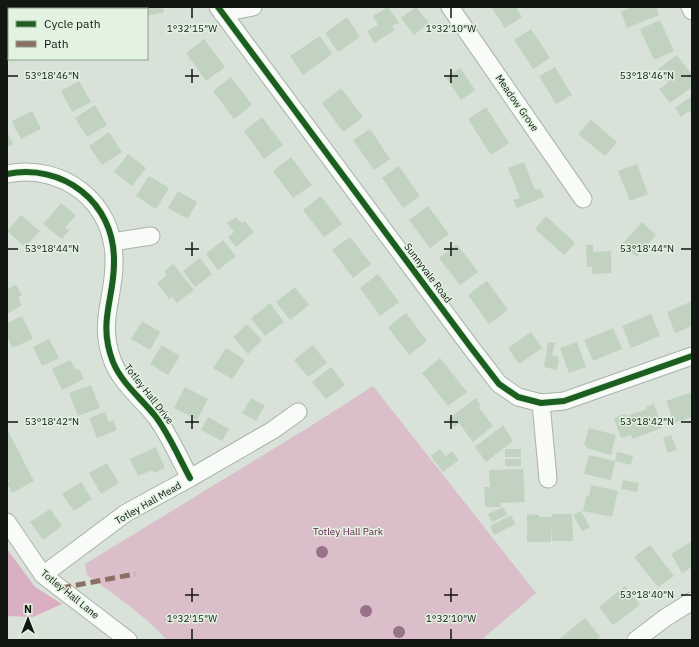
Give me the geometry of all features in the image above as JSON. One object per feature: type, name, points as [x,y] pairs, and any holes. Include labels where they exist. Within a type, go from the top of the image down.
[{"type":"street","points":[[220,10],[253,7]]},
{"type":"street","name":"Meadow Grove","points":[[450,7],[583,200]]},
{"type":"street","points":[[690,7],[692,11]]},
{"type":"street","name":"Sunnyvale Road","points":[[220,10],[499,384],[518,397],[541,404],[564,401],[692,356]]},
{"type":"street","name":"Totley Hall Drive","points":[[7,174],[27,171],[39,172],[53,176],[74,184],[98,208],[104,218],[112,242],[114,259],[114,275],[106,313],[106,328],[113,361],[126,384],[166,433],[190,478]]},
{"type":"street","points":[[112,242],[150,236]]},
{"type":"street","points":[[541,404],[548,479]]},
{"type":"street","name":"Totley Hall Mead","points":[[43,575],[126,513],[273,430],[298,412]]},
{"type":"street","name":"Totley Hall Lane","points":[[7,522],[43,575],[128,640]]},
{"type":"street","points":[[636,640],[665,618],[692,601]]},
{"type":"green space","name":"Totley Hall Park","points":[[373,386],[536,593],[481,640],[167,640],[139,614],[87,575],[85,564],[314,424]]},
{"type":"shaded area","points":[[7,549],[35,587],[62,604],[33,617],[7,616]]},
{"type":"building","points":[[163,7],[164,12],[148,16],[148,8],[134,8]]},
{"type":"building","points":[[388,7],[399,23],[392,26],[395,30],[374,43],[367,31],[378,25],[373,16]]},
{"type":"building","points":[[416,7],[429,23],[414,35],[401,18]]},
{"type":"building","points":[[491,7],[516,7],[522,17],[505,28]]},
{"type":"building","points":[[631,7],[656,7],[659,15],[627,28],[621,12]]},
{"type":"building","points":[[347,17],[360,37],[338,52],[325,33]]},
{"type":"building","points":[[660,20],[674,51],[654,60],[640,29]]},
{"type":"building","points":[[531,29],[550,58],[533,69],[514,40]]},
{"type":"building","points":[[320,36],[332,54],[303,75],[290,56]]},
{"type":"building","points":[[204,39],[225,67],[206,81],[186,53]]},
{"type":"building","points":[[677,55],[692,75],[692,87],[670,103],[659,89],[668,83],[658,69]]},
{"type":"building","points":[[555,67],[572,95],[556,104],[539,76]]},
{"type":"building","points":[[460,68],[475,90],[461,100],[446,77]]},
{"type":"building","points":[[231,77],[252,105],[234,119],[213,91]]},
{"type":"building","points":[[79,81],[91,102],[72,112],[61,91]]},
{"type":"building","points":[[341,88],[363,117],[343,132],[322,103]]},
{"type":"building","points":[[692,96],[692,116],[689,111],[681,117],[675,108]]},
{"type":"building","points":[[95,105],[107,125],[87,137],[75,118]]},
{"type":"building","points":[[486,107],[509,143],[491,155],[468,119]]},
{"type":"building","points":[[32,111],[41,129],[21,139],[12,121]]},
{"type":"building","points":[[262,117],[283,145],[264,159],[244,131]]},
{"type":"building","points":[[591,120],[617,142],[605,156],[578,134]]},
{"type":"building","points":[[370,129],[390,159],[374,170],[353,140]]},
{"type":"building","points":[[7,131],[13,144],[7,147]]},
{"type":"building","points":[[109,132],[122,152],[102,165],[89,146]]},
{"type":"building","points":[[128,154],[146,168],[132,186],[114,172]]},
{"type":"building","points":[[291,157],[312,185],[293,198],[273,171]]},
{"type":"building","points":[[524,162],[535,190],[540,188],[544,197],[517,208],[513,200],[520,198],[508,168]]},
{"type":"building","points":[[637,164],[648,194],[630,201],[618,171]]},
{"type":"building","points":[[399,166],[420,196],[403,208],[382,178]]},
{"type":"building","points":[[149,176],[169,188],[156,209],[136,196]]},
{"type":"building","points":[[178,191],[197,202],[188,219],[168,208]]},
{"type":"building","points":[[321,196],[342,224],[324,237],[303,210]]},
{"type":"building","points":[[61,203],[76,215],[65,228],[69,230],[62,239],[43,224]]},
{"type":"building","points":[[428,206],[449,234],[430,248],[409,220]]},
{"type":"building","points":[[21,215],[40,231],[25,247],[7,231]]},
{"type":"building","points":[[546,216],[575,243],[564,255],[535,229]]},
{"type":"building","points":[[236,217],[242,223],[245,221],[254,232],[236,247],[228,237],[234,232],[227,223]]},
{"type":"building","points":[[642,222],[656,235],[637,257],[622,244]]},
{"type":"building","points":[[350,237],[371,264],[353,278],[332,250]]},
{"type":"building","points":[[223,240],[236,256],[218,270],[206,254]]},
{"type":"building","points":[[457,244],[478,272],[460,285],[439,258]]},
{"type":"building","points":[[586,245],[593,245],[593,252],[611,251],[611,273],[592,274],[592,267],[587,267]]},
{"type":"building","points":[[200,258],[212,274],[195,287],[183,271]]},
{"type":"building","points":[[173,264],[194,290],[177,303],[172,297],[169,299],[157,283],[167,275],[164,271]]},
{"type":"building","points":[[378,274],[399,302],[380,316],[360,288]]},
{"type":"building","points":[[487,281],[508,310],[489,324],[468,295]]},
{"type":"building","points":[[16,285],[22,295],[18,297],[22,305],[7,314],[7,289]]},
{"type":"building","points":[[295,287],[309,305],[290,320],[276,302]]},
{"type":"building","points":[[692,301],[692,326],[675,333],[667,312]]},
{"type":"building","points":[[270,303],[284,322],[265,336],[251,318]]},
{"type":"building","points":[[406,313],[427,341],[409,355],[388,327]]},
{"type":"building","points":[[651,314],[660,336],[631,348],[622,326]]},
{"type":"building","points":[[22,316],[33,339],[12,348],[7,336],[7,323]]},
{"type":"building","points":[[142,321],[160,332],[150,350],[131,339]]},
{"type":"building","points":[[247,324],[262,340],[248,354],[233,337]]},
{"type":"building","points":[[613,328],[622,349],[593,361],[584,340]]},
{"type":"building","points":[[531,332],[542,348],[519,364],[508,348]]},
{"type":"building","points":[[49,339],[59,358],[42,366],[33,347]]},
{"type":"building","points":[[548,342],[555,343],[552,355],[559,357],[557,370],[544,367]]},
{"type":"building","points":[[577,342],[586,367],[569,373],[560,348]]},
{"type":"building","points":[[162,345],[180,356],[168,375],[150,364]]},
{"type":"building","points":[[313,345],[327,363],[308,377],[294,360]]},
{"type":"building","points":[[226,348],[245,360],[232,379],[213,368]]},
{"type":"building","points":[[440,358],[467,392],[448,406],[422,373]]},
{"type":"building","points":[[70,360],[76,370],[79,369],[84,379],[62,390],[52,369]]},
{"type":"building","points":[[331,367],[345,385],[326,399],[312,382]]},
{"type":"building","points":[[91,385],[100,408],[78,416],[69,393]]},
{"type":"building","points":[[185,387],[208,399],[197,420],[174,408]]},
{"type":"building","points":[[692,392],[692,417],[674,423],[666,401]]},
{"type":"building","points":[[251,398],[265,406],[256,421],[242,413]]},
{"type":"building","points":[[476,398],[481,406],[479,408],[493,426],[473,442],[459,423],[454,427],[448,419]]},
{"type":"building","points":[[654,404],[662,428],[632,439],[631,435],[621,438],[614,418],[625,414],[626,416],[647,409],[646,407]]},
{"type":"building","points":[[105,412],[109,422],[113,420],[117,430],[97,438],[89,418]]},
{"type":"building","points":[[208,417],[229,429],[222,441],[201,430]]},
{"type":"building","points":[[503,425],[513,441],[486,462],[475,447]]},
{"type":"building","points":[[589,428],[616,435],[611,455],[586,448],[587,446],[584,445]]},
{"type":"building","points":[[7,429],[34,481],[12,493],[7,483],[9,481],[7,478]]},
{"type":"building","points":[[671,435],[677,450],[668,453],[663,438]]},
{"type":"building","points":[[156,447],[165,468],[154,473],[152,470],[138,476],[130,459]]},
{"type":"building","points":[[440,449],[446,456],[452,451],[459,460],[443,472],[431,456]]},
{"type":"building","points":[[505,449],[521,449],[521,457],[505,457]]},
{"type":"building","points":[[617,452],[633,456],[631,465],[615,461]]},
{"type":"building","points":[[589,455],[615,461],[611,480],[584,474]]},
{"type":"building","points":[[505,459],[521,459],[521,466],[505,466]]},
{"type":"building","points":[[107,463],[119,483],[101,494],[89,473]]},
{"type":"building","points":[[523,469],[525,502],[501,503],[501,507],[485,507],[484,487],[490,487],[489,470]]},
{"type":"building","points":[[623,480],[639,483],[637,492],[621,489]]},
{"type":"building","points":[[81,482],[92,499],[74,511],[62,494]]},
{"type":"building","points":[[591,485],[618,491],[612,517],[583,511],[586,496],[589,496]]},
{"type":"building","points":[[503,507],[507,515],[492,522],[488,514]]},
{"type":"building","points":[[50,509],[62,526],[43,540],[30,522]]},
{"type":"building","points":[[581,511],[590,527],[582,531],[573,515]]},
{"type":"building","points":[[527,514],[539,515],[539,517],[552,517],[552,514],[572,514],[573,541],[552,541],[551,525],[551,542],[527,542]]},
{"type":"building","points":[[511,515],[515,524],[494,535],[490,526]]},
{"type":"building","points":[[692,541],[692,567],[682,573],[671,554]]},
{"type":"building","points":[[650,545],[674,576],[658,587],[634,557]]},
{"type":"building","points":[[625,586],[640,605],[613,625],[599,607]]},
{"type":"building","points":[[585,618],[600,637],[596,640],[559,639]]},
{"type":"marked path","points":[[61,588],[135,574]]},
{"type":"cycle path","points":[[218,7],[499,384],[518,397],[541,403],[564,401],[692,356]]},
{"type":"cycle path","points":[[7,174],[28,172],[47,175],[65,181],[82,191],[95,204],[105,221],[112,239],[114,274],[108,310],[107,334],[108,347],[113,362],[127,384],[151,410],[161,424],[190,478]]}]
